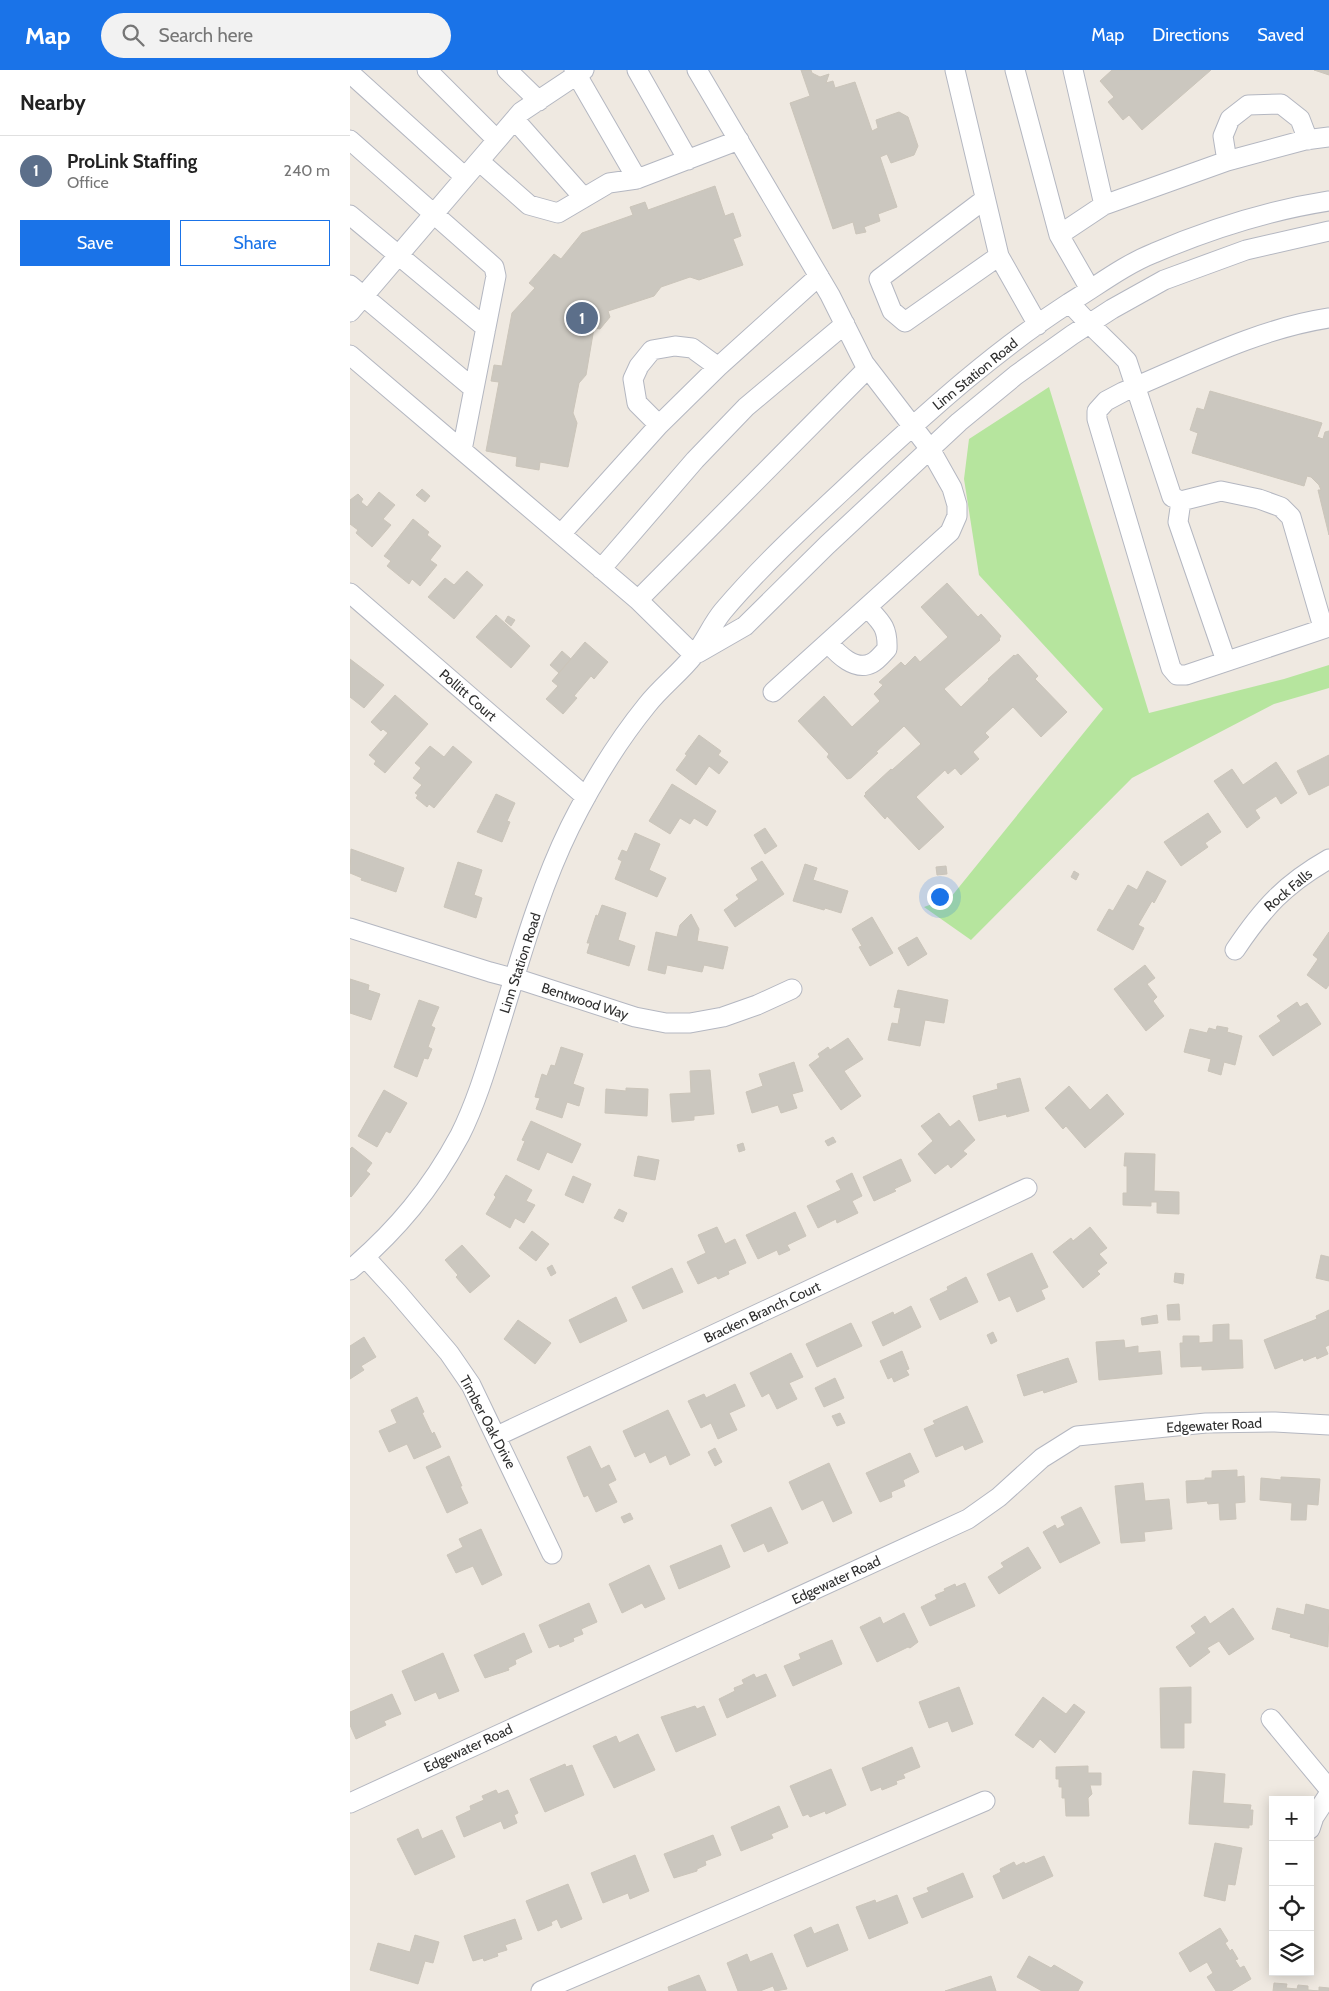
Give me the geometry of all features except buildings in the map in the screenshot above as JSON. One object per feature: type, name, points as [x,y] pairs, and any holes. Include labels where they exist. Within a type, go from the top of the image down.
[{"type":"street","points":[[427,70],[497,140]]},
{"type":"street","points":[[507,70],[539,100]]},
{"type":"street","points":[[637,70],[688,160]]},
{"type":"street","points":[[697,70],[819,276],[868,368],[930,449],[952,488],[957,505],[957,516],[950,532],[774,692]]},
{"type":"street","points":[[955,70],[999,256],[1038,325]]},
{"type":"street","points":[[1015,70],[1059,235],[1090,289]]},
{"type":"street","points":[[1073,70],[1104,205]]},
{"type":"street","points":[[350,312],[357,291],[398,256],[522,112],[579,72],[637,180]]},
{"type":"street","points":[[350,74],[465,177]]},
{"type":"street","points":[[1227,161],[1223,136],[1230,118],[1248,105],[1281,104],[1300,119],[1308,140]]},
{"type":"street","points":[[516,120],[584,198]]},
{"type":"street","points":[[1059,235],[1104,205],[1227,161],[1308,140],[1329,137]]},
{"type":"street","points":[[350,140],[494,267],[496,276],[462,450]]},
{"type":"street","points":[[479,161],[529,205],[558,213],[609,184],[637,180],[739,140]]},
{"type":"street","points":[[985,198],[879,279],[892,311],[906,322],[999,256]]},
{"type":"street","name":"Linn Station Road","points":[[350,1270],[393,1232],[408,1214],[461,1133],[483,1080],[514,978],[556,858],[586,797],[612,754],[648,704],[694,655],[720,614],[807,524],[940,400],[998,353],[1090,289],[1151,254],[1238,223],[1309,204],[1329,201]]},
{"type":"street","points":[[350,215],[486,328]]},
{"type":"street","name":"Linn Station Road","points":[[694,655],[745,626],[827,545],[959,422],[1016,375],[1112,309],[1164,280],[1246,250],[1329,230]]},
{"type":"street","points":[[560,534],[659,425],[718,368],[819,276]]},
{"type":"street","points":[[357,291],[474,389]]},
{"type":"street","points":[[1070,303],[1089,325],[1127,361],[1137,386],[1172,497],[1181,501],[1221,491],[1259,499],[1281,507],[1291,517],[1326,627],[1186,675],[1177,675],[1171,668],[1097,411],[1106,401],[1137,386],[1256,337],[1298,323],[1329,318]]},
{"type":"street","points":[[601,569],[695,460],[746,406],[845,324]]},
{"type":"street","points":[[659,425],[637,404],[634,379],[639,366],[652,350],[675,346],[692,348],[718,368]]},
{"type":"street","points":[[350,354],[638,600],[694,655]]},
{"type":"street","points":[[638,600],[868,368]]},
{"type":"street","points":[[1181,501],[1178,522],[1226,661]]},
{"type":"street","name":"Pollitt Court","points":[[350,593],[586,797]]},
{"type":"street","points":[[828,643],[844,660],[861,664],[872,664],[887,649],[888,635],[882,624],[867,607]]},
{"type":"street","name":"Rock Falls","points":[[1235,950],[1255,919],[1271,901],[1329,859]]},
{"type":"street","name":"Bentwood Way","points":[[350,928],[635,1017],[666,1023],[690,1023],[723,1017],[757,1005],[792,989]]},
{"type":"street","name":"Bracken Branch Court","points":[[497,1436],[1027,1188]]},
{"type":"street","name":"Timber Oak Drive","points":[[365,1257],[449,1354],[471,1385],[552,1554]]},
{"type":"street","name":"Edgewater Road","points":[[350,1803],[968,1519],[999,1497],[1042,1458],[1077,1436],[1206,1423],[1275,1422],[1329,1425]]},
{"type":"street","points":[[1271,1719],[1329,1789]]},
{"type":"street","points":[[1314,1817],[1329,1794]]},
{"type":"street","points":[[541,1991],[985,1801]]},
{"type":"green space","points":[[1049,387],[1149,713],[1284,679],[1329,665],[1329,688],[1274,704],[1132,778],[971,940],[924,907],[951,897],[1103,709],[979,575],[964,479],[969,439]]},
{"type":"place","name":"ProLink Staffing","points":[[582,318]]}]
